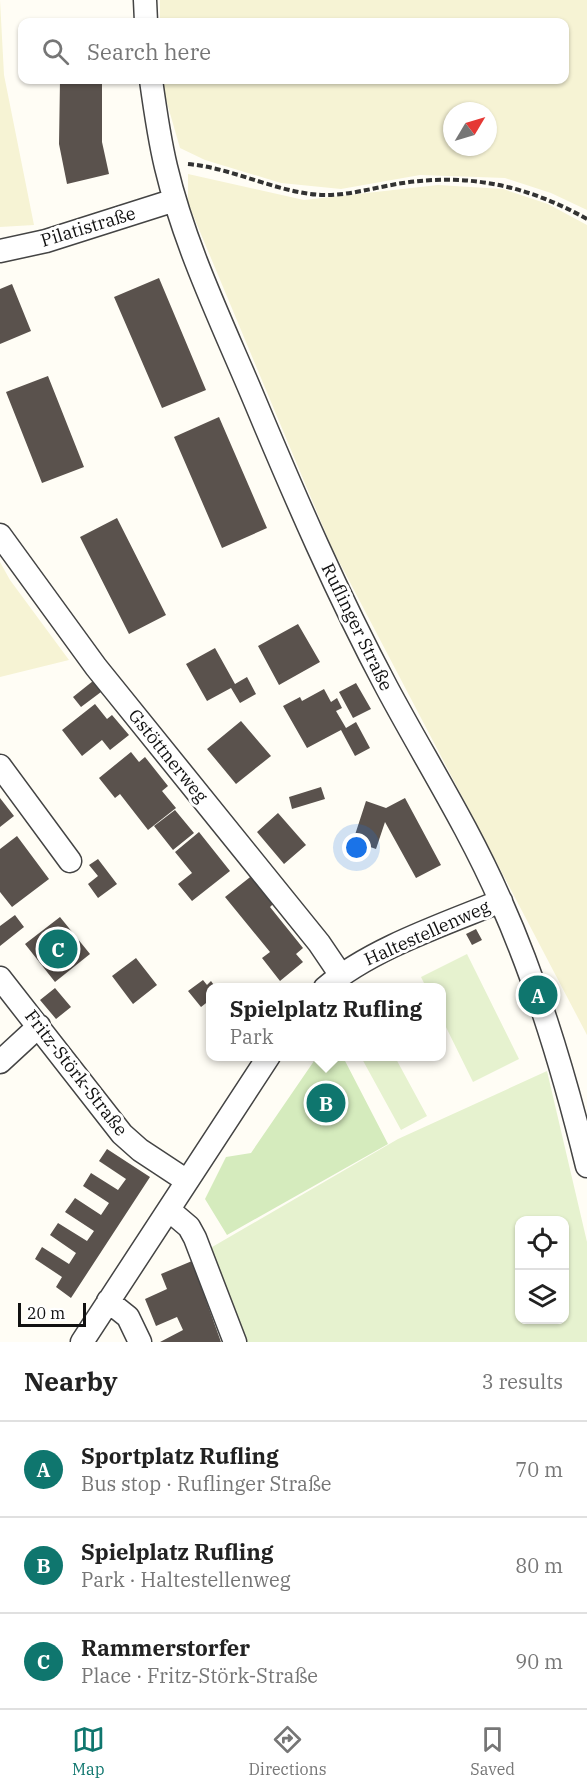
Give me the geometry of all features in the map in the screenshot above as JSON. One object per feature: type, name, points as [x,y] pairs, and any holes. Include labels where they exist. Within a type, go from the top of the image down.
[{"type":"street","points":[[145,0],[146,18]]},
{"type":"street","name":"Ruflinger Straße","points":[[151,84],[166,168],[175,200],[226,332],[331,575],[382,679],[476,848],[501,901],[535,986],[566,1082],[587,1166]]},
{"type":"street","name":"Pilatistraße","points":[[0,251],[46,241],[175,200]]},
{"type":"street","name":"Gstöttnerweg","points":[[0,535],[96,667],[319,943],[333,981]]},
{"type":"street","points":[[0,766],[70,861]]},
{"type":"street","name":"Haltestellenweg","points":[[333,981],[365,960],[501,901]]},
{"type":"street","name":"Fritz-Störk-Straße","points":[[0,978],[122,1134],[140,1150],[187,1181]]},
{"type":"street","points":[[0,1062],[39,1026]]},
{"type":"street","points":[[82,1342],[266,1061]]},
{"type":"street","points":[[169,1210],[189,1227],[195,1238],[235,1342]]},
{"type":"street","points":[[108,1302],[128,1317],[140,1342]]},
{"type":"path","points":[[166,168],[189,164],[266,185],[322,195],[430,180],[487,181],[539,195],[587,219]]},
{"type":"shaded area","points":[[0,0],[4,75],[34,225],[0,227]]},
{"type":"shaded area","points":[[160,0],[587,0],[587,210],[551,193],[505,178],[420,175],[341,189],[281,183],[205,160],[180,148],[162,84],[569,84],[569,18],[160,18]]},
{"type":"shaded area","points":[[188,174],[304,200],[438,185],[503,189],[548,204],[587,225],[587,1035],[332,548],[188,203]]},
{"type":"shaded area","points":[[0,562],[10,580],[69,660],[0,677]]},
{"type":"green space","points":[[467,954],[519,1059],[473,1082],[446,1027],[446,983],[424,983],[421,977]]},
{"type":"green space","points":[[314,1061],[345,1061],[388,1144],[227,1235],[205,1199],[226,1157],[251,1153]]},
{"type":"green space","points":[[363,1061],[397,1061],[427,1116],[401,1130]]},
{"type":"green space","points":[[547,1071],[587,1242],[587,1342],[246,1342],[207,1250],[398,1139]]},
{"type":"building","points":[[60,84],[102,84],[102,142],[109,174],[67,184],[59,144]]},
{"type":"building","points":[[159,278],[206,390],[162,408],[114,297]]},
{"type":"building","points":[[12,284],[31,331],[0,344],[0,289]]},
{"type":"building","points":[[48,376],[84,467],[42,483],[6,392]]},
{"type":"building","points":[[219,417],[267,528],[222,548],[174,437]]},
{"type":"building","points":[[117,518],[166,615],[129,634],[80,537]]},
{"type":"building","points":[[298,624],[320,662],[279,685],[258,646]]},
{"type":"building","points":[[215,648],[235,684],[247,677],[256,694],[240,703],[231,688],[207,701],[186,664]]},
{"type":"building","points":[[93,681],[101,692],[81,707],[73,697]]},
{"type":"building","points":[[356,683],[371,709],[353,718],[339,692]]},
{"type":"building","points":[[324,689],[331,702],[337,698],[342,708],[336,711],[346,728],[356,722],[370,748],[355,756],[341,730],[307,748],[283,706],[300,697],[302,701]]},
{"type":"building","points":[[95,704],[107,719],[112,715],[129,735],[110,750],[102,740],[82,756],[62,730]]},
{"type":"building","points":[[241,721],[271,756],[236,784],[207,749]]},
{"type":"building","points":[[131,752],[139,762],[145,757],[168,786],[162,791],[176,808],[148,830],[120,794],[115,798],[99,778]]},
{"type":"building","points":[[321,787],[325,799],[292,809],[289,797]]},
{"type":"building","points":[[0,798],[14,816],[0,827]]},
{"type":"building","points":[[405,798],[441,865],[416,878],[385,822],[376,849],[353,841],[366,801],[386,808]]},
{"type":"building","points":[[175,810],[194,833],[173,850],[154,826]]},
{"type":"building","points":[[278,813],[306,845],[284,864],[257,832]]},
{"type":"building","points":[[199,832],[230,871],[192,901],[178,884],[192,873],[175,852]]},
{"type":"building","points":[[17,836],[49,879],[12,907],[0,892],[0,849]]},
{"type":"building","points":[[98,859],[117,884],[98,898],[88,884],[98,876],[89,865]]},
{"type":"building","points":[[254,874],[276,901],[270,907],[303,948],[296,954],[303,962],[280,981],[262,958],[270,952],[225,897]]},
{"type":"building","points":[[15,915],[24,927],[0,946],[0,926]]},
{"type":"building","points":[[60,917],[90,954],[55,982],[25,944]]},
{"type":"building","points":[[476,929],[482,940],[472,945],[466,934]]},
{"type":"building","points":[[136,958],[157,985],[133,1004],[112,976]]},
{"type":"building","points":[[203,980],[206,984],[206,1003],[201,1007],[188,991]]},
{"type":"building","points":[[55,988],[71,1007],[56,1019],[40,1000]]},
{"type":"building","points":[[107,1149],[150,1177],[71,1298],[56,1287],[62,1277],[35,1259],[42,1247],[69,1264],[76,1253],[50,1235],[58,1223],[87,1241],[94,1231],[65,1212],[75,1198],[101,1215],[109,1203],[83,1186],[91,1173],[118,1190],[126,1179],[99,1161]]},
{"type":"building","points":[[192,1261],[221,1342],[160,1342],[183,1330],[177,1317],[156,1326],[145,1299],[167,1289],[161,1274]]},
{"type":"place","name":"Rammerstorfer","points":[[58,949]]},
{"type":"place","name":"Sportplatz Rufling","points":[[538,995]]},
{"type":"place","name":"Spielplatz Rufling","points":[[326,1103]]}]
